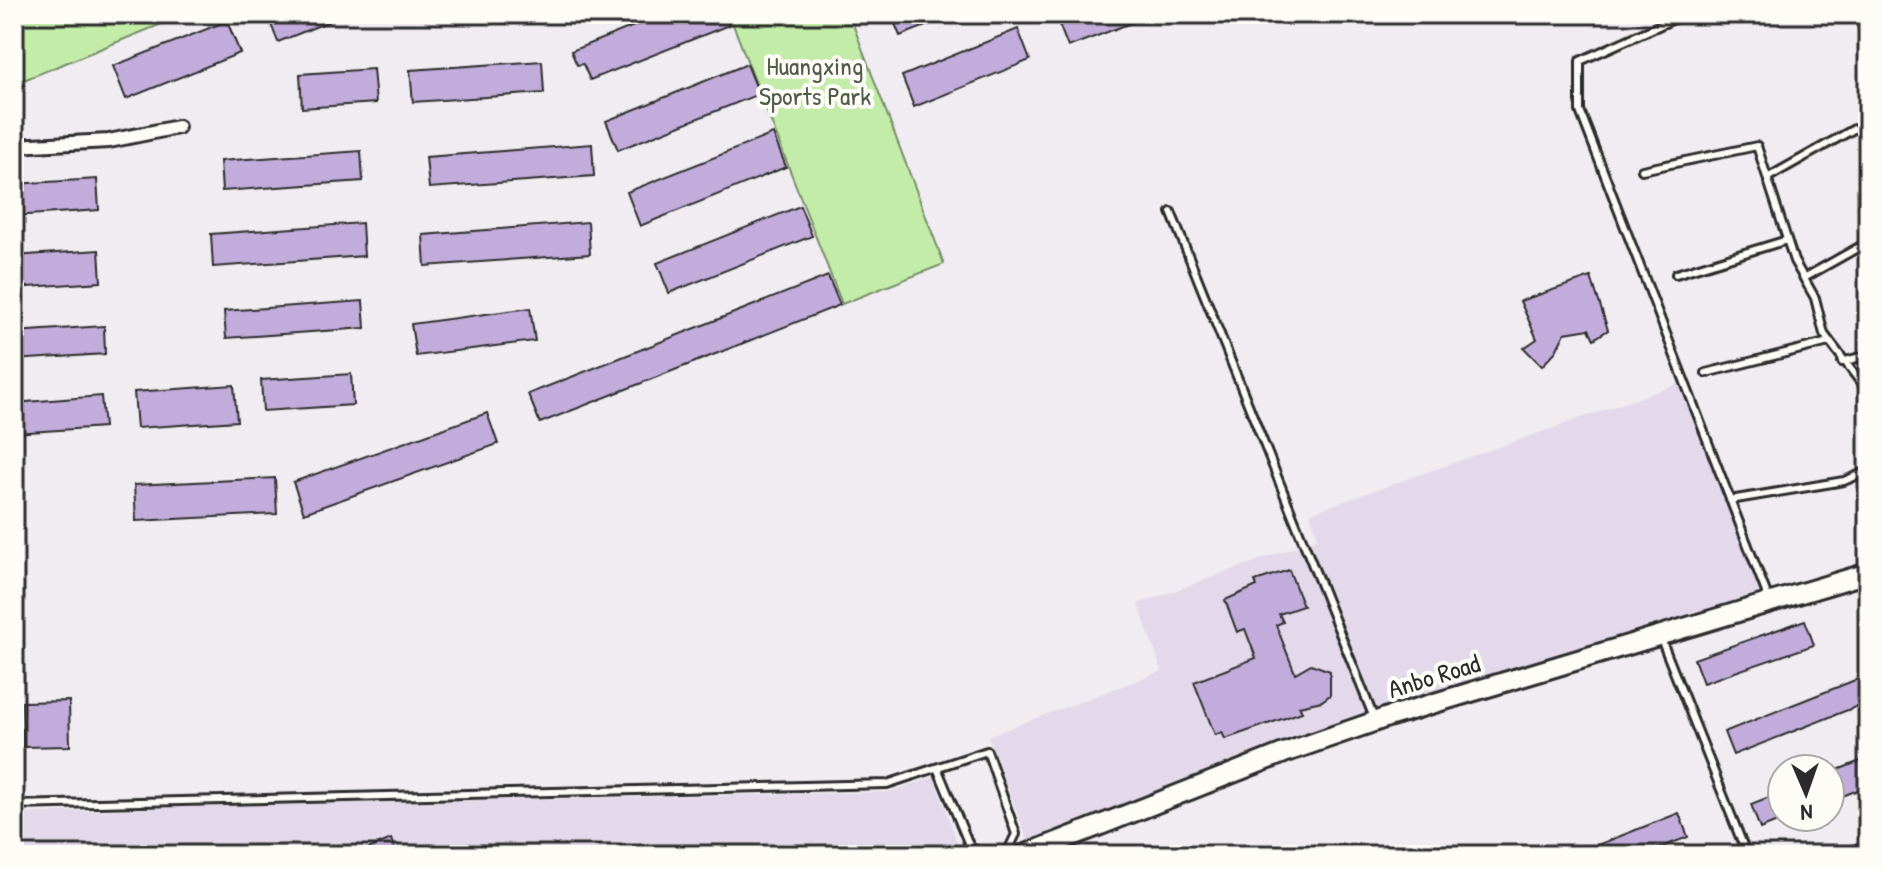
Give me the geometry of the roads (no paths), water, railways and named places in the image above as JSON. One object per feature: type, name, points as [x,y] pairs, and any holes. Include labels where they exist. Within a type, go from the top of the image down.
[{"type":"street","points":[[1864,14],[1868,24]]},
{"type":"street","points":[[14,146],[109,141],[178,127]]},
{"type":"street","name":"Anbo Road","points":[[1024,855],[1284,753],[1375,722],[1868,573]]},
{"type":"lane","points":[[1685,14],[1580,61],[1580,111],[1770,603]]},
{"type":"lane","points":[[1767,178],[1854,129]]},
{"type":"lane","points":[[1642,170],[1757,146],[1787,240],[1829,342],[1868,392]]},
{"type":"lane","points":[[1171,212],[1375,722]]},
{"type":"lane","points":[[1676,274],[1787,240]]},
{"type":"lane","points":[[1804,278],[1868,242]]},
{"type":"lane","points":[[1706,373],[1829,342]]},
{"type":"lane","points":[[1842,362],[1868,355]]},
{"type":"lane","points":[[1730,500],[1844,481],[1868,471]]},
{"type":"lane","points":[[1660,637],[1747,855]]},
{"type":"lane","points":[[14,805],[887,784],[938,770],[987,751],[1016,834],[1006,855]]},
{"type":"lane","points":[[938,770],[970,847],[985,855]]},
{"type":"park label","name":"Huangxing Sports Park","points":[[815,81]]}]
